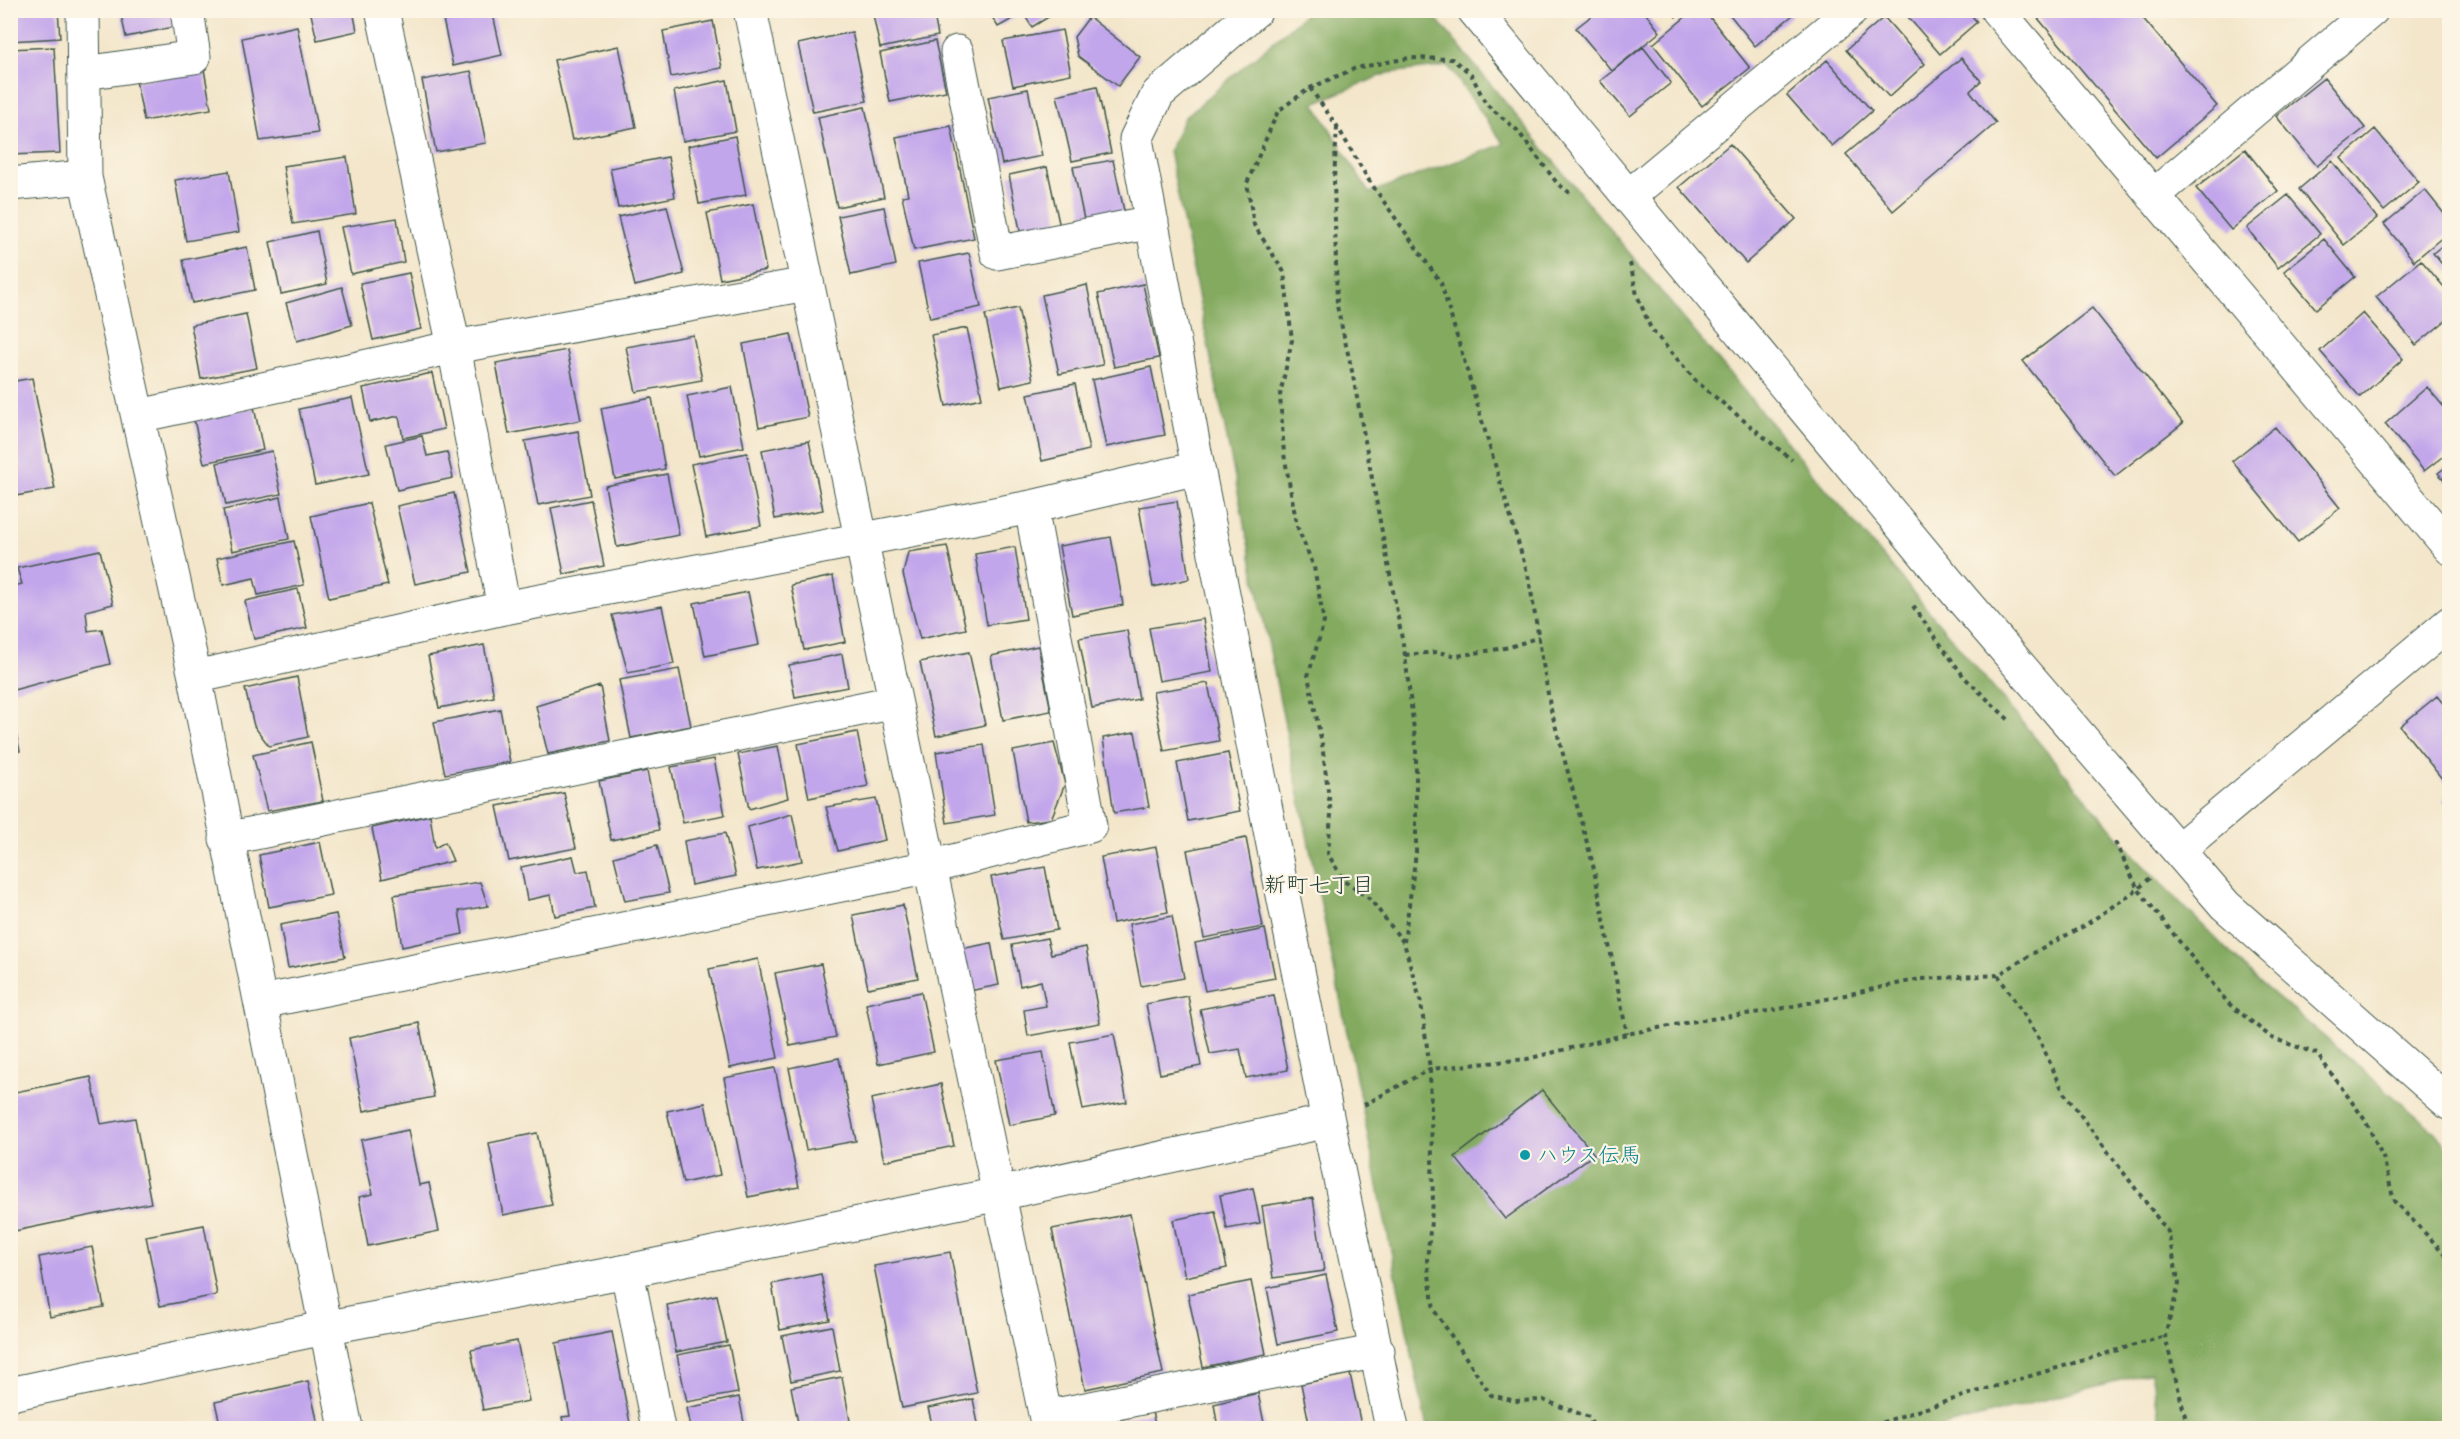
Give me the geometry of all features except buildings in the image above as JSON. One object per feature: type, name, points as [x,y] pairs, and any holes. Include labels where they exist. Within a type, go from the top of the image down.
[{"type":"street","points":[[83,10],[86,177],[195,677],[324,1328],[346,1428]]},
{"type":"street","points":[[85,73],[194,57],[187,10]]},
{"type":"street","points":[[382,10],[454,348],[504,608]]},
{"type":"street","points":[[750,10],[1047,1423],[1378,1351]]},
{"type":"street","points":[[1256,10],[1158,94],[1136,139],[1198,468],[1328,1121],[1378,1351],[1392,1428]]},
{"type":"street","points":[[1474,10],[1962,599],[2225,905],[2450,1104]]},
{"type":"street","points":[[1629,196],[1852,10]]},
{"type":"street","points":[[1997,10],[2450,548]]},
{"type":"street","points":[[2153,196],[2372,10]]},
{"type":"street","points":[[957,52],[997,253],[1152,222]]},
{"type":"street","points":[[10,184],[86,177]]},
{"type":"street","points":[[139,416],[454,348],[807,284]]},
{"type":"street","points":[[195,677],[504,608],[1031,507],[1198,468]]},
{"type":"street","points":[[261,1002],[930,867],[1090,826],[1031,507]]},
{"type":"street","points":[[2178,850],[2450,623]]},
{"type":"street","points":[[226,838],[895,702]]},
{"type":"street","points":[[10,1394],[324,1328],[627,1271],[999,1194],[1328,1121]]},
{"type":"street","points":[[627,1271],[658,1428]]},
{"type":"path","points":[[1575,197],[1557,183],[1517,130],[1486,104],[1471,74],[1452,59],[1409,58],[1356,68],[1310,88],[1278,111],[1247,183],[1254,225],[1284,272],[1292,340],[1280,395],[1283,442],[1296,526],[1314,567],[1324,622],[1308,676],[1322,744],[1331,814],[1328,854],[1344,881],[1370,898],[1404,943],[1421,1003],[1430,1069],[1433,1202],[1427,1260],[1434,1310],[1474,1366],[1491,1395],[1515,1401],[1543,1400],[1589,1417],[1594,1428]]},
{"type":"path","points":[[1310,88],[1337,126],[1368,179],[1441,283],[1529,579],[1550,706],[1593,864],[1627,1034]]},
{"type":"path","points":[[1337,126],[1334,179],[1337,306],[1352,371],[1405,655],[1416,747],[1416,853],[1404,943]]},
{"type":"path","points":[[1629,260],[1637,295],[1651,329],[1697,382],[1798,466]]},
{"type":"path","points":[[1909,601],[1964,677],[2015,725]]},
{"type":"path","points":[[1405,655],[1437,652],[1457,656],[1510,646],[1539,637]]},
{"type":"path","points":[[2110,832],[2138,889],[2228,1003],[2272,1038],[2317,1054],[2365,1120],[2383,1157],[2394,1201],[2450,1258]]},
{"type":"path","points":[[1328,1121],[1430,1069],[1527,1059],[1627,1034],[1775,1010],[1920,979],[1998,975],[2084,926],[2138,889],[2178,850]]},
{"type":"path","points":[[1998,975],[2038,1037],[2064,1093],[2168,1232],[2179,1284],[2165,1336],[2188,1428]]},
{"type":"path","points":[[1865,1428],[1966,1395],[2165,1336]]},
{"type":"green space","points":[[1309,11],[1430,11],[1687,323],[2135,857],[2252,975],[2434,1131],[2449,1150],[2449,1428],[2161,1428],[2151,1372],[1937,1428],[1439,1428],[1426,1424],[1169,151],[1184,118]],"holes":[[[1448,66],[1504,144],[1369,193],[1314,103],[1388,73]]]},
{"type":"place","name":"ハウス伝馬","points":[[1525,1155]]},
{"type":"district","name":"新町七丁目","points":[[1319,884]]}]
